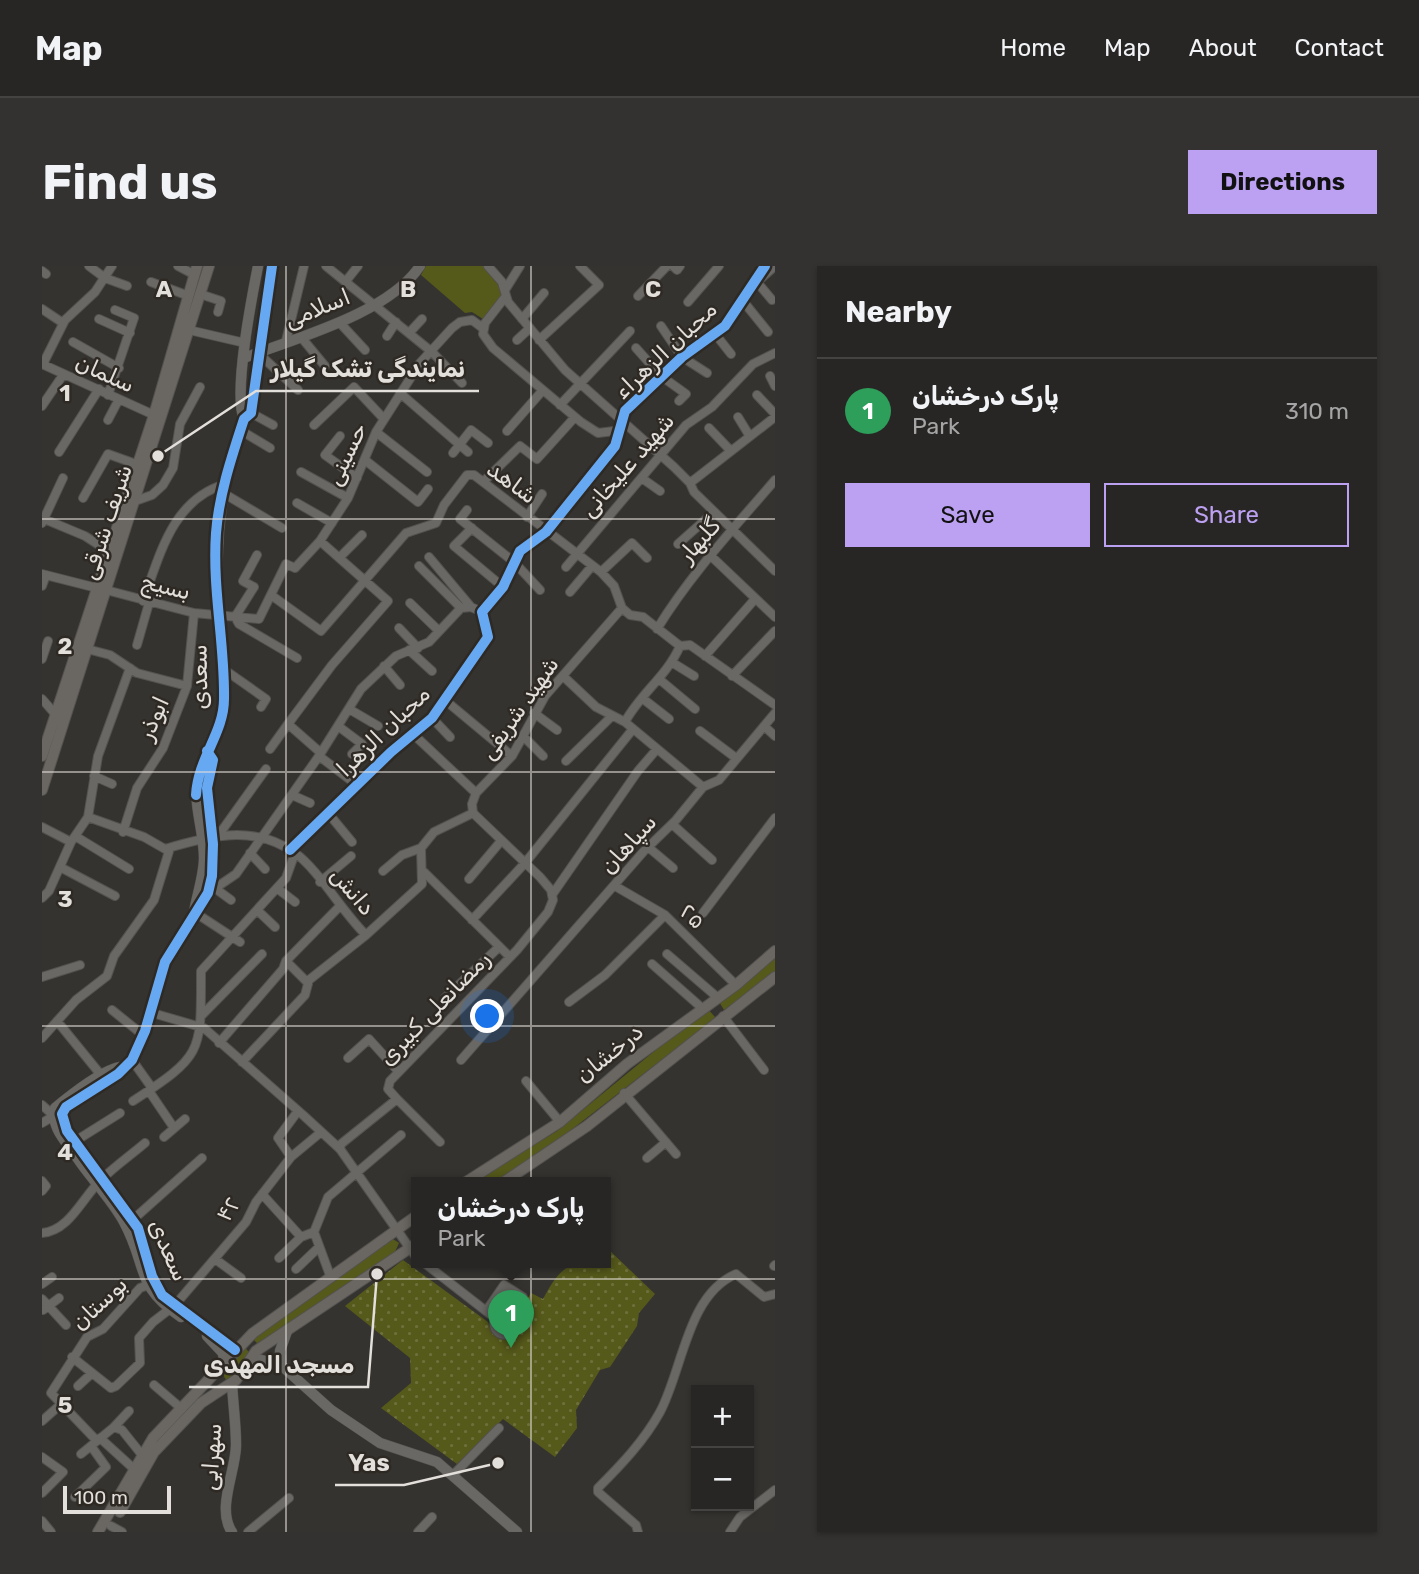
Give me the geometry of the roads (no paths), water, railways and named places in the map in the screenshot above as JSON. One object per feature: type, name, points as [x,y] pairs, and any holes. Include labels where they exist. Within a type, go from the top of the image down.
[{"type":"main road","name":"شریف شرقی","points":[[42,790],[87,649],[108,551],[195,295],[209,266]]},
{"type":"main road","name":"شریف شرقی","points":[[42,756],[135,500],[189,330],[196,271]]},
{"type":"main road","name":"درخشان","points":[[474,1177],[560,1122],[627,1064],[736,985],[775,951]]},
{"type":"main road","name":"درخشان","points":[[511,1177],[587,1126],[624,1093],[775,977]]},
{"type":"main road","points":[[710,1002],[723,1016]]},
{"type":"main road","points":[[99,1532],[142,1455],[234,1350],[245,1343],[253,1333],[411,1220]]},
{"type":"main road","points":[[113,1530],[154,1452],[201,1403],[229,1384],[255,1355],[287,1331],[411,1252]]},
{"type":"main road","points":[[245,1343],[252,1345],[255,1355]]},
{"type":"main road","points":[[221,1366],[219,1380],[229,1384]]},
{"type":"street","points":[[89,266],[105,278],[127,286]]},
{"type":"street","points":[[43,364],[63,323],[71,312],[95,292],[112,266]]},
{"type":"street","points":[[177,266],[196,271]]},
{"type":"street","name":"سعدی","points":[[247,416],[239,409],[245,343],[258,266]]},
{"type":"street","name":"سعدی","points":[[194,912],[204,857],[196,805],[197,782],[201,762],[223,713],[216,534],[224,489],[240,430],[247,416],[272,266]]},
{"type":"street","points":[[286,341],[304,266]]},
{"type":"street","points":[[345,281],[358,266]]},
{"type":"street","points":[[488,266],[522,319],[579,383],[622,426],[659,454],[690,483],[694,492],[775,571]]},
{"type":"street","points":[[520,266],[483,334],[493,348],[560,405],[598,433],[622,426]]},
{"type":"street","points":[[539,340],[598,285],[580,266]]},
{"type":"street","points":[[587,274],[594,266]]},
{"type":"street","points":[[638,296],[667,266]]},
{"type":"street","points":[[673,266],[677,270],[680,266]]},
{"type":"street","points":[[688,302],[719,266]]},
{"type":"street","name":"محبان الزهراء","points":[[547,531],[615,446],[625,411],[682,357],[716,335],[757,282],[765,266]]},
{"type":"street","points":[[772,300],[757,282],[775,266]]},
{"type":"street","points":[[329,267],[432,352],[462,383]]},
{"type":"street","name":"اسلامی","points":[[244,358],[340,323],[374,304],[416,267]]},
{"type":"street","points":[[151,282],[221,301],[218,312]]},
{"type":"street","points":[[522,319],[544,293]]},
{"type":"street","points":[[743,301],[768,332]]},
{"type":"street","points":[[42,309],[63,323]]},
{"type":"street","points":[[108,395],[134,318],[115,310]]},
{"type":"street","points":[[99,319],[130,333]]},
{"type":"street","points":[[409,333],[422,319]]},
{"type":"street","name":"حسینی","points":[[259,620],[286,564],[295,568],[320,541],[348,498],[376,432],[420,363],[460,321],[472,320],[484,329]]},
{"type":"street","points":[[340,323],[365,350]]},
{"type":"street","points":[[387,336],[396,323]]},
{"type":"street","points":[[661,326],[682,357],[707,373]]},
{"type":"street","points":[[517,340],[530,328]]},
{"type":"street","points":[[189,330],[245,343]]},
{"type":"street","points":[[560,405],[630,331]]},
{"type":"street","points":[[716,335],[731,354]]},
{"type":"street","points":[[301,337],[325,366]]},
{"type":"street","points":[[73,342],[119,368]]},
{"type":"street","points":[[636,348],[661,376],[686,394],[679,401]]},
{"type":"street","points":[[258,353],[298,390]]},
{"type":"street","name":"شهید علیخانی","points":[[566,567],[686,425],[712,407],[753,364],[775,353]]},
{"type":"street","name":"سلمان","points":[[43,364],[153,415]]},
{"type":"street","points":[[42,406],[63,375]]},
{"type":"street","points":[[770,376],[775,386]]},
{"type":"street","points":[[135,500],[152,495],[163,485],[173,468],[180,424],[200,387]]},
{"type":"street","points":[[314,425],[354,387],[384,419]]},
{"type":"street","points":[[59,452],[99,389]]},
{"type":"street","points":[[507,431],[544,390]]},
{"type":"street","points":[[400,393],[468,452]]},
{"type":"street","points":[[690,483],[775,415],[757,395]]},
{"type":"street","points":[[108,420],[118,401]]},
{"type":"street","points":[[247,416],[273,425]]},
{"type":"street","points":[[482,482],[520,446],[537,459],[575,417]]},
{"type":"street","points":[[738,417],[749,435]]},
{"type":"street","points":[[709,428],[730,450]]},
{"type":"street","points":[[240,430],[270,448]]},
{"type":"street","points":[[453,453],[471,430],[488,443]]},
{"type":"street","points":[[376,432],[427,472]]},
{"type":"street","points":[[340,436],[325,455],[357,478]]},
{"type":"street","points":[[83,498],[108,454],[136,464]]},
{"type":"street","points":[[365,460],[418,502],[428,489]]},
{"type":"street","points":[[301,471],[348,498]]},
{"type":"street","name":"شاهد","points":[[271,595],[321,631],[406,533],[436,523],[444,505],[467,475],[474,475],[601,572],[614,586],[622,608]]},
{"type":"street","points":[[63,478],[43,520],[85,536],[108,551]]},
{"type":"street","points":[[643,479],[660,491]]},
{"type":"street","name":"گلبهار","points":[[657,629],[693,574],[712,557],[775,480]]},
{"type":"street","points":[[137,645],[146,602],[169,530],[198,495],[224,489],[282,528]]},
{"type":"street","points":[[527,517],[542,494]]},
{"type":"street","points":[[297,503],[332,523]]},
{"type":"street","points":[[467,510],[460,519],[514,562],[540,590]]},
{"type":"street","points":[[678,544],[714,512]]},
{"type":"street","points":[[472,528],[454,546],[503,587]]},
{"type":"street","points":[[429,557],[471,607],[482,612],[503,587],[520,551],[547,531]]},
{"type":"street","points":[[339,558],[362,535]]},
{"type":"street","points":[[270,749],[332,665],[388,601],[320,541]]},
{"type":"street","points":[[601,572],[632,542],[647,558]]},
{"type":"street","points":[[257,555],[243,581],[254,587],[235,617],[239,624],[297,657]]},
{"type":"street","points":[[712,557],[775,617]]},
{"type":"street","points":[[419,566],[461,608]]},
{"type":"street","points":[[570,592],[592,566]]},
{"type":"street","points":[[42,586],[44,575]]},
{"type":"street","name":"بسیج","points":[[44,575],[194,613],[259,620]]},
{"type":"street","points":[[705,656],[755,599]]},
{"type":"street","points":[[410,603],[439,631]]},
{"type":"street","points":[[231,901],[212,891],[236,874],[320,754],[360,690],[384,666],[439,631],[461,608],[471,607]]},
{"type":"street","points":[[622,608],[630,615],[643,617],[680,646],[690,645],[775,705]]},
{"type":"street","name":"شهید شریفی","points":[[476,793],[512,757],[534,713],[622,608]]},
{"type":"street","name":"محبان الزهرا","points":[[292,851],[357,785],[432,718],[446,701],[471,657],[488,637],[482,612]]},
{"type":"street","name":"ابوذر","points":[[123,832],[137,788],[163,748],[187,686],[194,613]]},
{"type":"street","points":[[399,628],[432,671]]},
{"type":"street","points":[[732,676],[775,631]]},
{"type":"street","points":[[42,659],[48,641]]},
{"type":"street","points":[[625,722],[673,663],[680,646]]},
{"type":"street","points":[[87,649],[110,655],[137,673],[187,686]]},
{"type":"street","points":[[673,663],[694,676]]},
{"type":"street","points":[[384,666],[400,685]]},
{"type":"street","points":[[42,898],[73,839],[88,817],[105,731],[130,668]]},
{"type":"street","points":[[222,668],[266,699],[261,707]]},
{"type":"street","points":[[563,676],[611,717],[625,722],[703,787]]},
{"type":"street","points":[[659,679],[695,709]]},
{"type":"street","points":[[642,698],[669,719]]},
{"type":"street","points":[[42,699],[56,715]]},
{"type":"street","points":[[446,701],[512,757]]},
{"type":"street","points":[[349,709],[379,726]]},
{"type":"street","points":[[534,713],[557,730]]},
{"type":"street","name":"سپاهان","points":[[461,1060],[648,847],[672,824],[703,787],[719,780],[775,713]]},
{"type":"street","points":[[566,761],[611,717]]},
{"type":"street","points":[[432,718],[450,737]]},
{"type":"street","points":[[288,724],[357,785]]},
{"type":"street","points":[[338,726],[362,744],[352,754]]},
{"type":"street","points":[[764,726],[775,736]]},
{"type":"street","points":[[472,920],[525,863],[633,729]]},
{"type":"street","points":[[700,731],[736,758]]},
{"type":"street","points":[[413,734],[476,793],[472,804],[473,813],[525,863],[551,890],[552,895]]},
{"type":"street","points":[[523,736],[543,756]]},
{"type":"street","name":"رمضانعلی کبیری","points":[[340,1149],[341,1144],[397,1099],[388,1089],[390,1081],[398,1071],[510,957],[548,912],[552,895],[638,771],[657,749]]},
{"type":"street","name":"سعدی","points":[[127,1064],[143,1035],[165,962],[194,912],[212,891],[214,836],[207,788],[213,760],[208,751]]},
{"type":"street","points":[[214,836],[266,768]]},
{"type":"street","points":[[94,776],[112,784]]},
{"type":"street","points":[[292,795],[310,803]]},
{"type":"street","points":[[328,813],[352,842]]},
{"type":"street","points":[[383,872],[402,855],[421,848],[434,832],[473,813]]},
{"type":"street","points":[[88,817],[123,832],[144,837],[165,849],[214,836],[263,835]]},
{"type":"street","points":[[703,913],[775,818]]},
{"type":"street","points":[[672,824],[712,860]]},
{"type":"street","points":[[42,827],[73,839],[113,863],[129,869]]},
{"type":"street","name":"دانش","points":[[263,835],[292,851],[366,936],[422,884],[424,872]]},
{"type":"street","points":[[469,879],[501,841]]},
{"type":"street","points":[[648,847],[673,868]]},
{"type":"street","points":[[42,1038],[76,1000],[107,976],[114,956],[154,900],[170,848]]},
{"type":"street","points":[[421,848],[424,872],[510,957]]},
{"type":"street","points":[[133,1101],[187,1061],[197,1048],[202,1015],[201,971],[237,940],[257,910],[286,878],[292,851]]},
{"type":"street","points":[[250,853],[265,869]]},
{"type":"street","points":[[320,882],[351,856]]},
{"type":"street","points":[[60,867],[115,896]]},
{"type":"street","name":"۲۵","points":[[615,886],[665,915],[736,985]]},
{"type":"street","points":[[278,888],[295,902]]},
{"type":"street","points":[[219,1042],[283,970],[286,961],[340,907]]},
{"type":"street","points":[[257,910],[275,927]]},
{"type":"street","points":[[194,912],[237,940]]},
{"type":"street","points":[[569,1002],[605,975],[665,915]]},
{"type":"street","points":[[242,1062],[305,995],[308,983],[366,936]]},
{"type":"street","points":[[445,998],[499,947]]},
{"type":"street","points":[[202,1015],[262,954]]},
{"type":"street","points":[[667,954],[710,1002]]},
{"type":"street","points":[[652,964],[710,1002]]},
{"type":"street","points":[[42,978],[80,965]]},
{"type":"street","points":[[290,965],[308,983]]},
{"type":"street","points":[[112,1010],[143,1035]]},
{"type":"street","points":[[149,1012],[201,1028],[298,1111],[340,1149],[397,1231],[411,1247]]},
{"type":"street","points":[[723,1016],[764,1070]]},
{"type":"street","points":[[57,1021],[101,1075]]},
{"type":"street","points":[[348,1058],[369,1038],[398,1071]]},
{"type":"street","points":[[58,1114],[55,1108],[101,1075],[127,1064]]},
{"type":"street","points":[[127,1064],[150,1089],[174,1128]]},
{"type":"street","points":[[42,1123],[127,1064]]},
{"type":"street","points":[[526,1082],[560,1122]]},
{"type":"street","points":[[624,1093],[676,1154]]},
{"type":"street","points":[[397,1099],[440,1142]]},
{"type":"street","points":[[42,1105],[58,1114]]},
{"type":"street","points":[[291,1157],[278,1138],[298,1111]]},
{"type":"street","points":[[71,1143],[120,1113]]},
{"type":"street","name":"سعدی","points":[[58,1114],[56,1127],[100,1180],[129,1223],[151,1284],[172,1307],[215,1343],[223,1353],[221,1366]]},
{"type":"street","points":[[164,1137],[186,1119]]},
{"type":"street","name":"۴۲","points":[[92,1374],[111,1388],[116,1387],[141,1363],[139,1338],[172,1307],[215,1259],[246,1222],[262,1194],[291,1157],[320,1133]]},
{"type":"street","points":[[331,1278],[314,1232],[328,1197],[401,1135]]},
{"type":"street","points":[[647,1158],[666,1142]]},
{"type":"street","points":[[42,1233],[57,1230],[66,1223],[100,1180],[145,1143]]},
{"type":"street","points":[[129,1223],[202,1158]]},
{"type":"street","points":[[42,1181],[47,1186],[42,1191]]},
{"type":"street","points":[[262,1194],[301,1237]]},
{"type":"street","points":[[279,1258],[301,1237],[314,1232]]},
{"type":"street","points":[[296,1269],[318,1248]]},
{"type":"street","points":[[215,1259],[241,1278]]},
{"type":"street","points":[[431,1268],[495,1318]]},
{"type":"street","points":[[638,1532],[636,1525],[598,1492],[598,1488],[629,1457],[659,1413],[707,1298],[723,1280],[736,1274],[764,1297],[775,1294]]},
{"type":"street","points":[[42,1284],[52,1278]]},
{"type":"street","name":"بوستان","points":[[61,1405],[51,1393],[72,1357],[87,1337],[103,1329],[126,1301],[151,1284]]},
{"type":"street","points":[[486,1311],[504,1285],[523,1297]]},
{"type":"street","points":[[46,1308],[59,1298]]},
{"type":"street","points":[[42,1299],[46,1308],[66,1325]]},
{"type":"street","name":"سعدی","points":[[172,1307],[234,1350]]},
{"type":"street","points":[[281,1365],[280,1351],[287,1331]]},
{"type":"street","points":[[255,1355],[281,1365],[331,1410],[380,1443],[437,1462],[517,1532]]},
{"type":"street","points":[[72,1357],[92,1374],[78,1386]]},
{"type":"street","name":"سهرابی","points":[[229,1384],[236,1448],[227,1509],[227,1525],[232,1532]]},
{"type":"street","points":[[154,1385],[182,1409]]},
{"type":"street","points":[[42,1421],[61,1405],[96,1441],[134,1469]]},
{"type":"street","points":[[81,1454],[129,1411]]},
{"type":"street","points":[[114,1427],[122,1430],[142,1455]]},
{"type":"street","points":[[453,1475],[499,1428]]},
{"type":"street","points":[[75,1497],[106,1468],[96,1441]]},
{"type":"street","points":[[42,1457],[63,1472],[42,1493]]},
{"type":"street","points":[[730,1532],[740,1517],[775,1490]]},
{"type":"street","points":[[248,1532],[289,1498]]},
{"type":"street","points":[[418,1532],[432,1517]]},
{"type":"street","points":[[42,1521],[51,1532]]},
{"type":"place","name":"نمایندگی تشک گیلار","points":[[158,456]]},
{"type":"place","name":"مسجد المهدی","points":[[377,1274]]},
{"type":"place","name":"پارک درخشان","points":[[511,1348]]},
{"type":"place","name":"Yas","points":[[498,1463]]}]
